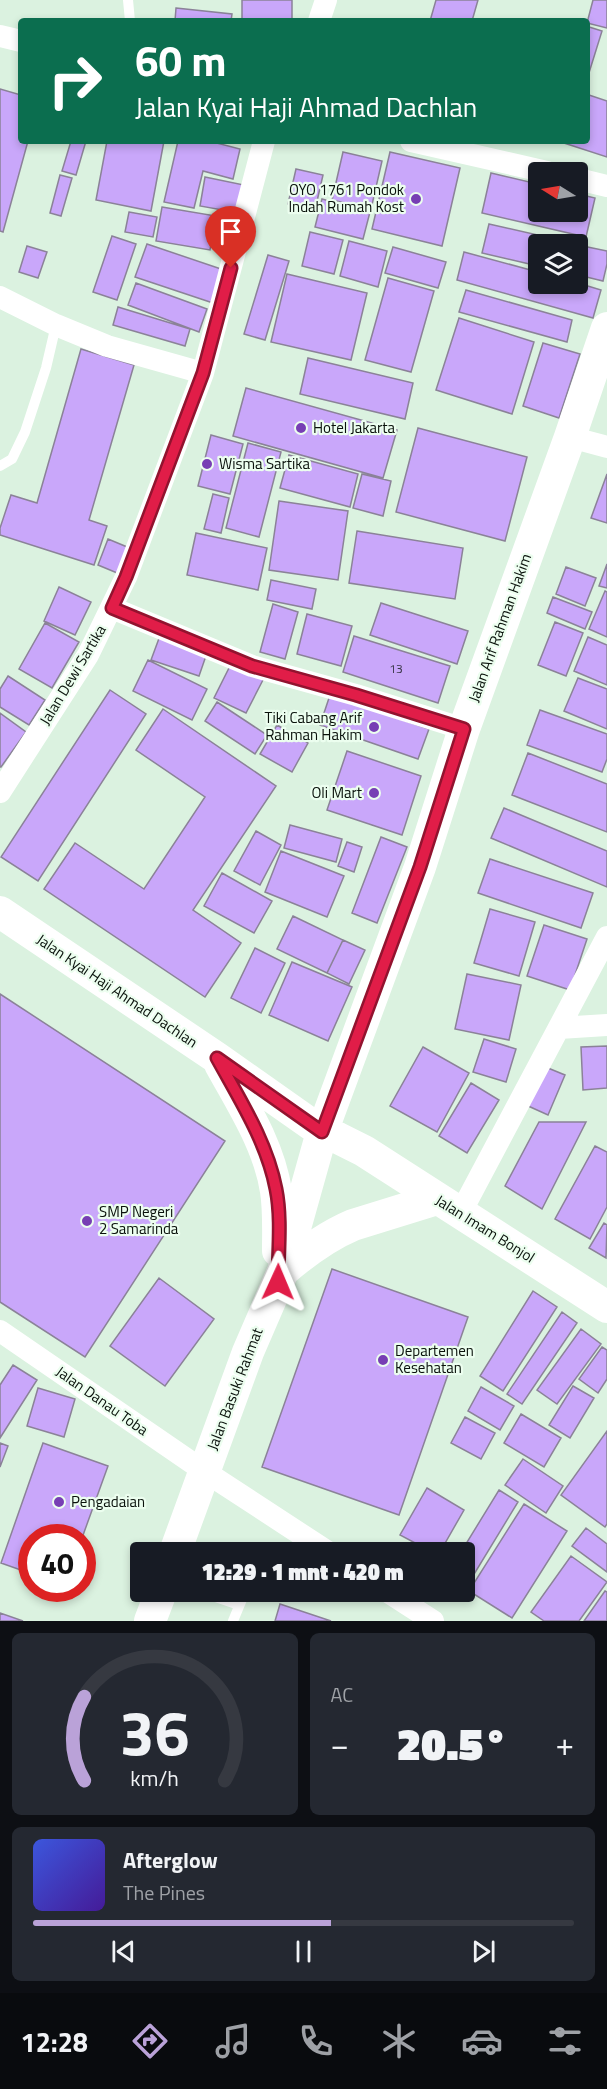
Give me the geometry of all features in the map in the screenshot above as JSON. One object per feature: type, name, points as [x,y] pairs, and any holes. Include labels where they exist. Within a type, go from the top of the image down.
[{"type":"street","points":[[320,18],[326,0]]},
{"type":"street","points":[[0,36],[18,40]]},
{"type":"street","name":"Jalan Dewi Sartika","points":[[0,792],[88,655],[126,577],[203,373],[263,144]]},
{"type":"street","points":[[424,144],[528,168]]},
{"type":"street","points":[[588,181],[607,186]]},
{"type":"street","points":[[0,297],[56,325],[107,346],[203,373]]},
{"type":"street","name":"Jalan Arif Rahman Hakim","points":[[322,1132],[420,867],[464,729],[607,328]]},
{"type":"street","points":[[570,437],[607,447]]},
{"type":"street","points":[[112,608],[252,666],[356,695],[464,729]]},
{"type":"street","name":"Jalan Kyai Haji Ahmad Dachlan","points":[[0,912],[217,1058],[322,1132]]},
{"type":"street","points":[[280,1276],[300,1256],[353,1224],[448,1206],[559,1028],[607,937]]},
{"type":"street","points":[[559,1028],[607,1025]]},
{"type":"street","points":[[217,1058],[255,1127],[270,1164],[276,1191],[280,1276]]},
{"type":"street","name":"Jalan Imam Bonjol","points":[[322,1132],[364,1151],[607,1307]]},
{"type":"street","name":"Jalan Basuki Rahmat","points":[[179,1542],[248,1352],[280,1276],[322,1132]]},
{"type":"street","name":"Jalan Danau Toba","points":[[0,1331],[204,1471],[313,1542]]},
{"type":"street","points":[[150,1621],[157,1602]]},
{"type":"street","points":[[404,1602],[433,1621]]},
{"type":"lane","points":[[128,0],[130,18]]},
{"type":"lane","points":[[0,466],[12,459],[25,432],[46,368],[56,325]]},
{"type":"lane","points":[[230,1602],[239,1605]]},
{"type":"lane","points":[[233,1621],[240,1602]]},
{"type":"building","points":[[242,0],[292,0],[292,18],[242,18]]},
{"type":"building","points":[[436,0],[478,0],[473,18],[431,18]]},
{"type":"building","points":[[593,0],[607,0],[607,28],[590,24],[588,18]]},
{"type":"building","points":[[176,8],[232,14],[231,18],[175,18]]},
{"type":"building","points":[[590,27],[602,31],[590,70]]},
{"type":"building","points":[[0,89],[18,94],[18,144],[27,144],[3,232],[0,231]]},
{"type":"building","points":[[590,95],[607,101],[607,157],[567,144],[590,144]]},
{"type":"building","points":[[70,144],[85,144],[76,175],[62,171]]},
{"type":"building","points":[[106,144],[163,144],[151,211],[96,200]]},
{"type":"building","points":[[177,144],[221,144],[240,149],[233,179],[203,171],[194,208],[164,202]]},
{"type":"building","points":[[343,152],[382,161],[371,209],[332,200]]},
{"type":"building","name":"OYO 1761 Pondok Indah Rumah Kost","points":[[390,152],[460,168],[442,246],[372,229]]},
{"type":"building","points":[[296,169],[323,175],[315,210],[288,204]]},
{"type":"building","points":[[491,173],[528,182],[528,222],[588,222],[588,196],[595,198],[587,234],[573,234],[482,213]]},
{"type":"building","points":[[60,175],[72,178],[61,216],[50,213]]},
{"type":"building","points":[[205,177],[244,185],[239,213],[200,206]]},
{"type":"building","points":[[322,199],[370,212],[363,239],[315,227]]},
{"type":"building","points":[[162,207],[216,216],[210,250],[156,241]]},
{"type":"building","points":[[129,212],[157,217],[153,237],[125,232]]},
{"type":"building","points":[[489,224],[533,234],[528,234],[528,264],[482,253]]},
{"type":"building","points":[[310,232],[343,240],[334,274],[302,266]]},
{"type":"building","points":[[112,236],[136,244],[117,300],[93,292]]},
{"type":"building","points":[[349,241],[387,251],[378,287],[340,276]]},
{"type":"building","points":[[147,244],[224,270],[213,303],[135,277]]},
{"type":"building","points":[[27,246],[47,252],[38,278],[19,272]]},
{"type":"building","points":[[393,247],[446,262],[438,288],[385,273]]},
{"type":"building","points":[[588,247],[607,251],[603,281],[588,277]]},
{"type":"building","points":[[464,252],[528,269],[528,294],[588,294],[588,286],[601,290],[593,318],[457,280]]},
{"type":"building","points":[[268,255],[289,261],[265,340],[244,334]]},
{"type":"building","points":[[287,274],[367,293],[351,360],[271,342]]},
{"type":"building","points":[[388,278],[434,291],[411,372],[365,360]]},
{"type":"building","points":[[136,283],[207,309],[199,332],[128,305]]},
{"type":"building","points":[[466,290],[572,320],[567,342],[459,312]]},
{"type":"building","points":[[118,307],[190,329],[185,346],[113,325]]},
{"type":"building","points":[[459,318],[534,342],[512,414],[436,390]]},
{"type":"building","points":[[543,343],[580,354],[559,418],[523,406]]},
{"type":"building","points":[[81,349],[134,365],[89,520],[107,526],[94,565],[0,535],[0,528],[11,495],[37,503]]},
{"type":"building","points":[[308,358],[413,383],[405,419],[300,394]]},
{"type":"building","points":[[246,388],[397,430],[383,478],[233,436]]},
{"type":"building","points":[[418,428],[527,457],[505,541],[396,512]]},
{"type":"building","points":[[211,435],[243,444],[230,494],[198,486]]},
{"type":"building","points":[[248,443],[281,452],[259,537],[226,528]]},
{"type":"building","points":[[289,455],[358,474],[350,507],[280,488]]},
{"type":"building","points":[[362,474],[391,481],[383,516],[353,508]]},
{"type":"building","points":[[607,474],[607,523],[591,518]]},
{"type":"building","points":[[213,494],[229,498],[221,533],[204,529]]},
{"type":"building","points":[[279,501],[348,511],[338,580],[269,570]]},
{"type":"building","points":[[357,531],[463,548],[455,599],[349,583]]},
{"type":"building","points":[[196,533],[267,548],[258,590],[187,575]]},
{"type":"building","points":[[108,539],[132,549],[122,575],[98,565]]},
{"type":"building","points":[[607,564],[607,588],[599,586]]},
{"type":"building","points":[[566,567],[596,578],[585,606],[556,594]]},
{"type":"building","points":[[271,580],[316,589],[312,609],[267,600]]},
{"type":"building","points":[[59,587],[91,602],[75,635],[44,621]]},
{"type":"building","points":[[605,591],[607,592],[607,637],[589,629]]},
{"type":"building","points":[[553,597],[592,612],[585,629],[547,613]]},
{"type":"building","points":[[381,603],[468,631],[457,664],[370,635]]},
{"type":"building","points":[[273,604],[298,612],[285,659],[260,652]]},
{"type":"building","points":[[307,614],[352,626],[341,666],[297,654]]},
{"type":"building","points":[[555,622],[583,633],[566,676],[538,665]]},
{"type":"building","points":[[45,623],[79,642],[52,688],[19,669]]},
{"type":"building","points":[[161,633],[208,650],[199,676],[151,660]]},
{"type":"building","points":[[354,636],[450,666],[438,703],[343,672]]},
{"type":"building","points":[[588,637],[607,645],[607,685],[574,671]]},
{"type":"building","points":[[148,660],[207,689],[192,720],[133,691]]},
{"type":"building","points":[[231,664],[264,678],[246,713],[214,698]]},
{"type":"building","points":[[8,676],[45,700],[29,725],[0,707],[0,689]]},
{"type":"building","points":[[578,678],[607,689],[607,729],[564,711]]},
{"type":"building","points":[[110,690],[146,714],[38,881],[1,857]]},
{"type":"building","name":"Tiki Cabang Arif Rahman Hakim","points":[[330,695],[429,729],[418,759],[320,725]]},
{"type":"building","points":[[217,702],[267,735],[255,754],[205,721]]},
{"type":"building","points":[[163,709],[276,786],[193,910],[241,943],[205,997],[44,889],[75,843],[144,889],[205,797],[136,750]]},
{"type":"building","points":[[540,710],[607,734],[607,759],[602,772],[527,745]]},
{"type":"building","points":[[0,713],[26,732],[1,767],[0,767]]},
{"type":"building","points":[[277,725],[308,743],[292,772],[260,754]]},
{"type":"building","name":"Oli Mart","points":[[347,751],[421,776],[402,835],[327,810]]},
{"type":"building","points":[[528,753],[607,784],[607,832],[512,795]]},
{"type":"building","points":[[504,808],[607,851],[607,887],[491,838]]},
{"type":"building","points":[[290,825],[342,839],[336,862],[284,848]]},
{"type":"building","points":[[256,831],[281,845],[260,885],[234,871]]},
{"type":"building","points":[[381,837],[407,847],[377,923],[352,913]]},
{"type":"building","points":[[347,842],[362,847],[354,872],[338,866]]},
{"type":"building","points":[[281,851],[344,876],[327,917],[265,892]]},
{"type":"building","points":[[490,859],[593,893],[581,928],[478,893]]},
{"type":"building","points":[[222,873],[272,901],[254,933],[204,906]]},
{"type":"building","points":[[490,909],[535,922],[519,976],[474,963]]},
{"type":"building","points":[[293,916],[343,940],[327,973],[277,949]]},
{"type":"building","points":[[544,925],[587,939],[570,990],[527,976]]},
{"type":"building","points":[[343,940],[365,950],[349,984],[327,973]]},
{"type":"building","points":[[255,948],[285,963],[261,1013],[231,998]]},
{"type":"building","points":[[292,962],[352,987],[328,1041],[269,1015]]},
{"type":"building","points":[[467,974],[521,985],[509,1040],[455,1029]]},
{"type":"building","name":"SMP Negeri 2 Samarinda","points":[[0,994],[225,1141],[85,1357],[0,1302]]},
{"type":"building","points":[[484,1039],[516,1049],[506,1082],[473,1072]]},
{"type":"building","points":[[607,1046],[607,1088],[583,1090],[581,1047]]},
{"type":"building","points":[[423,1047],[469,1073],[437,1132],[390,1106]]},
{"type":"building","points":[[543,1066],[565,1075],[548,1115],[526,1105]]},
{"type":"building","points":[[471,1083],[499,1100],[467,1153],[439,1136]]},
{"type":"building","points":[[539,1122],[586,1122],[542,1209],[505,1186]]},
{"type":"building","points":[[595,1146],[607,1152],[607,1207],[590,1239],[555,1219]]},
{"type":"building","points":[[604,1223],[607,1225],[606,1258],[589,1248]]},
{"type":"building","points":[[332,1269],[468,1317],[399,1515],[262,1467]]},
{"type":"building","points":[[159,1278],[214,1319],[165,1386],[110,1346]]},
{"type":"building","points":[[533,1291],[557,1307],[503,1391],[480,1376]]},
{"type":"building","points":[[562,1312],[577,1323],[522,1404],[507,1394]]},
{"type":"building","points":[[581,1329],[601,1344],[557,1404],[537,1390]]},
{"type":"building","points":[[602,1347],[607,1350],[607,1379],[598,1393],[579,1379]]},
{"type":"building","points":[[13,1365],[37,1380],[0,1438],[0,1385]]},
{"type":"building","points":[[573,1386],[594,1398],[570,1438],[549,1425]]},
{"type":"building","points":[[481,1387],[514,1406],[500,1430],[468,1411]]},
{"type":"building","points":[[38,1388],[75,1399],[64,1437],[27,1426]]},
{"type":"building","points":[[521,1414],[561,1438],[544,1467],[504,1443]]},
{"type":"building","points":[[465,1417],[495,1433],[481,1459],[451,1443]]},
{"type":"building","points":[[607,1431],[607,1524],[605,1527],[561,1495]]},
{"type":"building","points":[[0,1443],[8,1446],[0,1467]]},
{"type":"building","name":"Pengadaian","points":[[43,1443],[108,1466],[87,1524],[18,1524],[18,1569],[1,1563]]},
{"type":"building","points":[[523,1459],[563,1486],[546,1513],[505,1485]]},
{"type":"building","points":[[427,1488],[464,1510],[446,1542],[413,1542],[400,1535]]},
{"type":"building","points":[[499,1490],[518,1502],[475,1573],[475,1542],[467,1542]]},
{"type":"building","points":[[524,1504],[567,1531],[512,1618],[475,1595],[475,1582]]},
{"type":"building","points":[[586,1528],[607,1544],[607,1572],[572,1546]]},
{"type":"building","points":[[571,1556],[607,1582],[579,1621],[544,1621],[531,1612]]},
{"type":"building","points":[[605,1591],[607,1592],[607,1621],[584,1621]]},
{"type":"building","points":[[280,1604],[331,1621],[275,1621]]},
{"type":"building","points":[[0,1613],[23,1621],[0,1621]]},
{"type":"place","name":"OYO 1761 Pondok Indah Rumah Kost","points":[[416,199]]},
{"type":"place","name":"Hotel Jakarta","points":[[301,428]]},
{"type":"place","name":"Wisma Sartika","points":[[207,464]]},
{"type":"place","name":"Tiki Cabang Arif Rahman Hakim","points":[[374,727]]},
{"type":"place","name":"Oli Mart","points":[[374,793]]},
{"type":"place","name":"SMP Negeri 2 Samarinda","points":[[87,1221]]},
{"type":"place","name":"Departemen Kesehatan","points":[[383,1360]]},
{"type":"place","name":"Pengadaian","points":[[59,1502]]},
{"type":"route","points":[[231,268],[203,373],[126,577],[112,608],[252,666],[356,695],[464,729],[420,867],[322,1132],[217,1058],[255,1127],[270,1164],[276,1191],[278,1282]]}]
